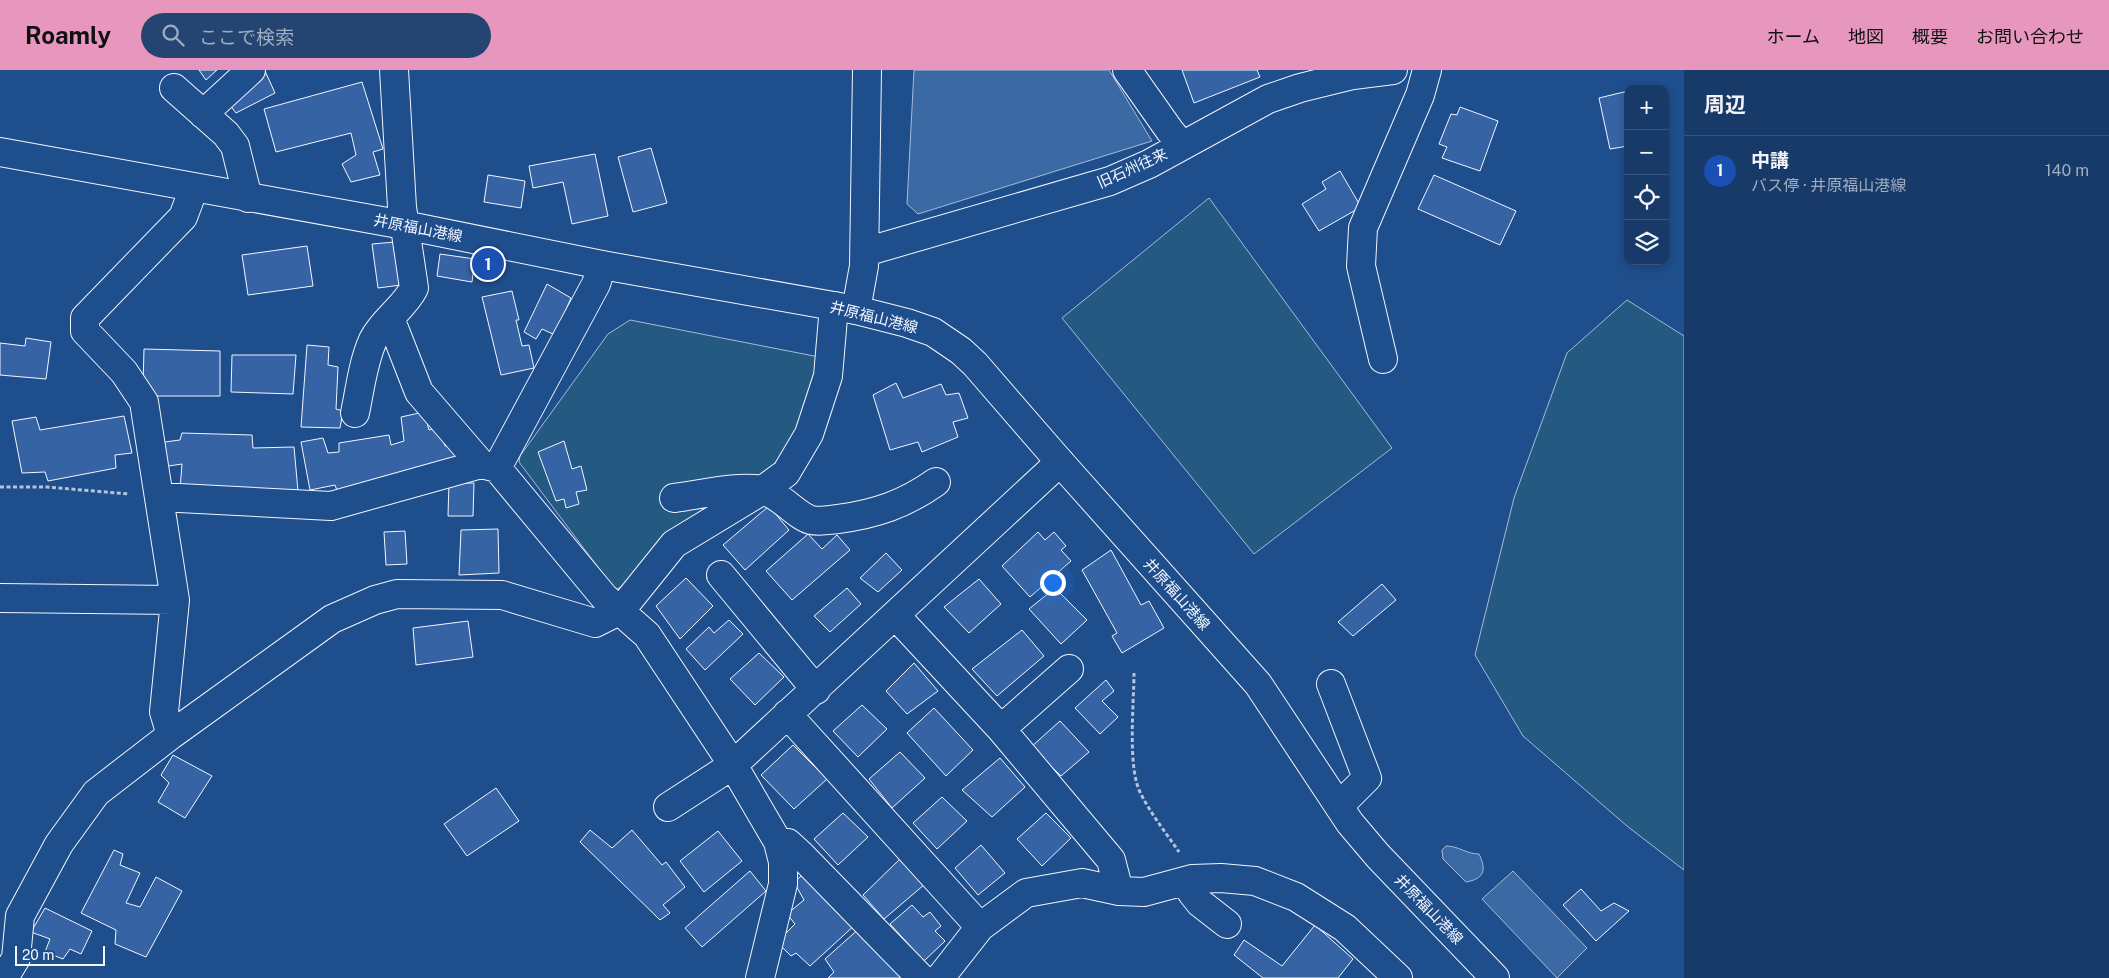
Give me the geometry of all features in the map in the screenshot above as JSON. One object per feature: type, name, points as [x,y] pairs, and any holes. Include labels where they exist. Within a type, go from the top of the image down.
[{"type":"street","points":[[203,114],[251,70]]},
{"type":"street","points":[[356,413],[374,339],[390,318],[408,300],[414,288],[404,225],[394,70]]},
{"type":"street","points":[[4,978],[16,958],[20,916],[60,844],[96,793],[171,735],[332,619],[375,600],[397,594],[502,595],[595,623],[621,610],[674,544],[762,490],[786,473],[809,434],[828,376],[845,308],[863,278],[867,70]]},
{"type":"street","points":[[1128,70],[1170,131],[1182,145]]},
{"type":"street","name":"旧石州往来","points":[[865,252],[1110,180],[1149,164],[1268,99],[1335,79],[1393,70]]},
{"type":"street","points":[[1383,359],[1361,266],[1363,228],[1420,95],[1427,70]]},
{"type":"street","points":[[174,88],[235,146],[248,198]]},
{"type":"street","name":"井原福山港線","points":[[0,152],[404,225],[602,265],[845,308],[907,323],[933,332],[961,351],[975,364],[1258,684],[1350,823],[1378,856],[1495,978]]},
{"type":"street","points":[[171,735],[164,712],[175,600],[144,402],[124,372],[85,331],[85,318],[183,217],[194,188]]},
{"type":"street","points":[[160,497],[331,506],[489,466],[596,284],[602,265]]},
{"type":"street","points":[[390,318],[419,392],[489,466],[604,597],[621,610],[647,635],[732,765],[778,842],[784,862],[783,884],[760,978]]},
{"type":"street","points":[[668,807],[732,765],[816,690],[1060,462]]},
{"type":"street","points":[[674,498],[736,490],[762,490],[780,499],[810,520],[824,521],[868,515],[916,496],[936,482]]},
{"type":"street","points":[[721,575],[816,690]]},
{"type":"street","points":[[0,598],[175,600]]},
{"type":"street","points":[[896,616],[1001,729],[1111,860],[1120,891]]},
{"type":"street","points":[[1001,729],[1069,668]]},
{"type":"street","points":[[1331,684],[1367,778],[1339,806]]},
{"type":"street","points":[[787,714],[980,927]]},
{"type":"street","points":[[778,842],[788,843],[801,855],[921,978]]},
{"type":"street","points":[[940,978],[980,927],[1026,893],[1082,883],[1120,891],[1144,892],[1192,879],[1221,878],[1255,881],[1296,897],[1345,928],[1398,978]]},
{"type":"street","points":[[1192,879],[1192,893],[1227,924]]},
{"type":"path","points":[[0,487],[46,487],[160,497]]},
{"type":"path","points":[[1134,673],[1134,756],[1135,773],[1140,793],[1185,862],[1192,879]]},
{"type":"shaded area","points":[[914,70],[1109,70],[1152,141],[918,214],[907,204]]},
{"type":"shaded area","points":[[1209,198],[1392,448],[1254,554],[1062,318]]},
{"type":"shaded area","points":[[1627,300],[1684,336],[1684,870],[1627,826],[1523,736],[1475,655],[1514,498],[1567,353]]},
{"type":"shaded area","points":[[630,320],[819,357],[801,432],[769,470],[625,585],[615,590],[519,462],[520,456],[608,334]]},
{"type":"shaded area","points":[[1446,846],[1479,854],[1483,865],[1480,876],[1477,879],[1466,882],[1443,859],[1442,850]]},
{"type":"shaded area","points":[[1513,871],[1587,948],[1557,978],[1482,899]]},
{"type":"building","points":[[199,70],[217,70],[206,80]]},
{"type":"building","points":[[1182,70],[1257,70],[1260,77],[1194,103]]},
{"type":"building","points":[[265,71],[275,93],[236,113],[227,101]]},
{"type":"building","points":[[362,82],[383,149],[373,152],[380,175],[351,182],[342,164],[356,155],[351,133],[276,152],[264,109]]},
{"type":"building","points":[[1624,92],[1624,147],[1610,149],[1599,98]]},
{"type":"building","points":[[1460,107],[1498,121],[1480,171],[1442,158],[1447,147],[1439,144],[1451,114],[1457,115]]},
{"type":"building","points":[[651,148],[667,203],[633,212],[618,157]]},
{"type":"building","points":[[595,154],[608,216],[572,224],[563,182],[533,188],[529,166]]},
{"type":"building","points":[[1340,171],[1361,207],[1319,231],[1302,204],[1326,189],[1322,182]]},
{"type":"building","points":[[488,175],[525,181],[521,208],[484,202]]},
{"type":"building","points":[[1434,175],[1516,211],[1500,245],[1418,209]]},
{"type":"building","points":[[395,242],[401,285],[378,288],[372,244]]},
{"type":"building","points":[[307,246],[313,286],[248,295],[242,255]]},
{"type":"building","points":[[440,254],[475,259],[472,282],[437,276]]},
{"type":"building","points":[[547,284],[571,298],[555,335],[542,329],[536,339],[524,332]]},
{"type":"building","points":[[512,291],[519,320],[516,320],[522,346],[529,345],[534,368],[501,375],[482,297]]},
{"type":"building","points":[[26,338],[51,342],[46,379],[0,375],[0,343],[25,346]]},
{"type":"building","points":[[307,345],[329,347],[328,365],[338,367],[336,409],[343,411],[340,428],[301,427]]},
{"type":"building","points":[[144,349],[220,351],[220,396],[153,396],[151,386],[143,385]]},
{"type":"building","points":[[232,355],[296,355],[293,394],[231,392]]},
{"type":"building","points":[[896,383],[903,398],[941,384],[946,395],[959,393],[968,418],[953,422],[958,437],[922,452],[918,442],[890,450],[873,395]]},
{"type":"building","points":[[424,412],[429,430],[440,426],[445,446],[455,444],[458,462],[338,493],[335,485],[310,490],[301,442],[323,438],[328,453],[339,452],[339,443],[389,435],[391,445],[404,441],[401,417]]},
{"type":"building","points":[[124,416],[132,453],[115,455],[116,468],[48,481],[45,472],[22,473],[12,421],[36,417],[40,430]]},
{"type":"building","points":[[182,433],[252,435],[253,448],[294,447],[298,491],[180,489],[182,464],[162,467],[157,443],[180,440]]},
{"type":"building","points":[[564,441],[572,469],[581,466],[587,490],[576,492],[579,504],[566,508],[564,499],[556,501],[538,452]]},
{"type":"building","points":[[449,483],[474,483],[473,516],[448,516]]},
{"type":"building","points":[[769,506],[789,530],[745,570],[723,545]]},
{"type":"building","points":[[498,529],[499,573],[459,575],[461,530]]},
{"type":"building","points":[[405,531],[407,564],[386,565],[384,532]]},
{"type":"building","points":[[1038,532],[1045,540],[1054,532],[1066,546],[1061,550],[1071,561],[1030,597],[1002,566]]},
{"type":"building","points":[[808,534],[822,549],[837,535],[850,550],[792,600],[766,571]]},
{"type":"building","points":[[1111,550],[1141,605],[1149,601],[1164,628],[1122,653],[1112,636],[1117,633],[1082,570]]},
{"type":"building","points":[[886,553],[902,570],[878,592],[860,578]]},
{"type":"building","points":[[686,578],[713,606],[680,639],[656,606]]},
{"type":"building","points":[[979,579],[1001,604],[969,633],[944,607]]},
{"type":"building","points":[[1382,584],[1396,600],[1353,636],[1338,622]]},
{"type":"building","points":[[847,588],[861,604],[830,632],[814,616]]},
{"type":"building","points":[[1055,588],[1087,620],[1061,644],[1029,609]]},
{"type":"building","points":[[729,620],[743,634],[705,670],[686,649],[709,627],[714,633]]},
{"type":"building","points":[[468,621],[473,657],[416,665],[413,628]]},
{"type":"building","points":[[1022,630],[1044,656],[997,696],[972,669]]},
{"type":"building","points":[[759,653],[784,677],[755,705],[730,679]]},
{"type":"building","points":[[914,663],[938,691],[907,714],[886,691]]},
{"type":"building","points":[[1106,680],[1114,691],[1102,701],[1118,717],[1100,734],[1075,708]]},
{"type":"building","points":[[862,705],[887,729],[858,757],[833,731]]},
{"type":"building","points":[[934,708],[973,750],[946,776],[907,733]]},
{"type":"building","points":[[1060,721],[1089,752],[1061,776],[1031,747]]},
{"type":"building","points":[[793,745],[827,779],[794,809],[761,775]]},
{"type":"building","points":[[900,752],[925,778],[892,808],[869,779]]},
{"type":"building","points":[[173,755],[212,776],[185,818],[158,802],[169,783],[161,775]]},
{"type":"building","points":[[1000,758],[1025,787],[992,817],[962,790]]},
{"type":"building","points":[[496,788],[519,821],[467,856],[444,824]]},
{"type":"building","points":[[942,797],[967,821],[937,849],[913,823]]},
{"type":"building","points":[[843,813],[868,837],[838,865],[814,839]]},
{"type":"building","points":[[1046,813],[1071,838],[1042,866],[1017,839]]},
{"type":"building","points":[[590,830],[612,848],[632,830],[662,865],[666,862],[685,887],[663,905],[670,913],[660,920],[580,842]]},
{"type":"building","points":[[718,831],[742,861],[704,892],[680,861]]},
{"type":"building","points":[[981,845],[1005,873],[978,895],[955,868]]},
{"type":"building","points":[[114,850],[123,854],[120,865],[140,873],[126,903],[140,907],[156,877],[182,891],[146,957],[115,944],[116,930],[81,913]]},
{"type":"building","points":[[901,858],[925,884],[884,919],[863,895]]},
{"type":"building","points":[[750,871],[766,891],[702,947],[685,928]]},
{"type":"building","points":[[807,871],[856,924],[810,966],[796,953],[791,956],[777,942],[795,924],[787,914],[804,900],[794,882]]},
{"type":"building","points":[[1581,889],[1601,911],[1614,903],[1629,911],[1596,941],[1563,905]]},
{"type":"building","points":[[912,905],[923,917],[930,912],[941,926],[935,931],[945,941],[924,961],[890,924]]},
{"type":"building","points":[[45,908],[92,931],[81,954],[70,949],[63,959],[45,952],[50,939],[31,932]]},
{"type":"building","points":[[1315,925],[1353,959],[1338,978],[1263,978],[1234,955],[1244,940],[1282,966]]},
{"type":"building","points":[[861,927],[907,978],[828,978],[834,972],[825,959]]},
{"type":"place","name":"中講","points":[[488,264]]}]
